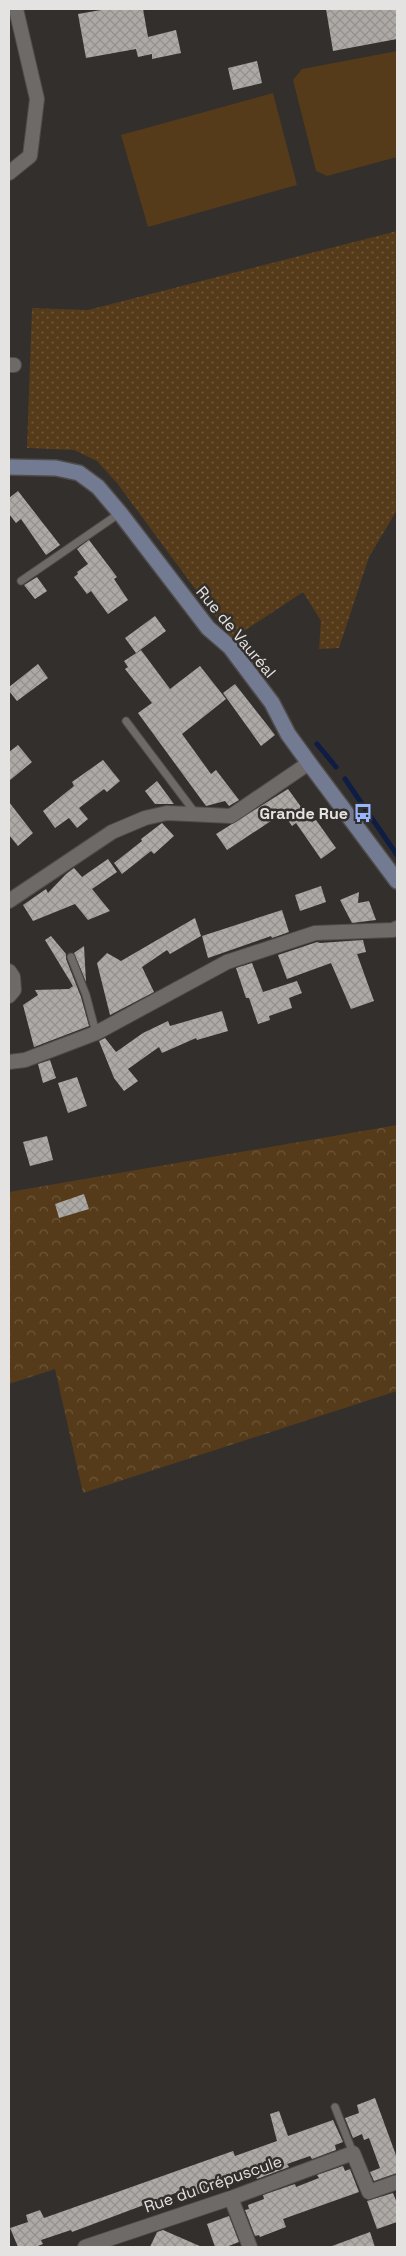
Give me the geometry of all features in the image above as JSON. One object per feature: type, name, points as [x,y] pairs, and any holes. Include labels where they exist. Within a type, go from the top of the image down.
[{"type":"main road","name":"Rue de Vauréal","points":[[9,467],[56,468],[79,472],[98,487],[208,628],[235,653],[272,704],[288,734],[308,763],[397,881]]},
{"type":"street","points":[[9,173],[30,156],[37,99],[16,9]]},
{"type":"street","points":[[9,901],[112,832],[145,818],[167,813],[231,816],[308,763]]},
{"type":"street","points":[[9,1062],[25,1060],[96,1033],[227,962],[315,934],[393,930],[397,928]]},
{"type":"street","points":[[9,971],[13,977],[14,990],[9,996]]},
{"type":"street","points":[[353,2153],[369,2192],[397,2182]]},
{"type":"street","name":"Rue du Crépuscule","points":[[85,2247],[231,2198],[353,2153]]},
{"type":"street","points":[[231,2198],[250,2247]]},
{"type":"lane","points":[[21,581],[120,513]]},
{"type":"lane","points":[[126,721],[196,814]]},
{"type":"lane","points":[[72,958],[86,995],[96,1033]]},
{"type":"lane","points":[[335,2106],[353,2153]]},
{"type":"green space","points":[[397,51],[397,157],[327,176],[316,171],[293,80],[302,69]]},
{"type":"green space","points":[[273,93],[297,185],[148,227],[121,135]]},
{"type":"green space","points":[[397,231],[397,510],[369,557],[339,648],[319,649],[321,621],[303,592],[232,639],[117,483],[97,461],[74,450],[27,448],[32,308],[88,310]]},
{"type":"green space","points":[[397,1125],[397,1391],[83,1493],[55,1369],[9,1384],[9,1192]]},
{"type":"building","points":[[107,9],[143,9],[148,37],[176,30],[181,53],[152,59],[152,54],[138,57],[136,49],[86,58],[78,14]]},
{"type":"building","points":[[326,9],[397,9],[397,39],[333,51]]},
{"type":"building","points":[[257,61],[262,83],[233,90],[228,68]]},
{"type":"building","points":[[18,491],[60,545],[46,555],[21,519],[16,523],[9,514],[9,498]]},
{"type":"building","points":[[89,540],[117,577],[114,579],[128,600],[108,614],[91,591],[87,594],[74,577],[78,574],[77,572],[88,564],[77,549]]},
{"type":"building","points":[[37,577],[47,591],[35,599],[24,585]]},
{"type":"building","points":[[155,616],[166,631],[136,653],[125,638]]},
{"type":"building","points":[[141,650],[170,689],[200,666],[226,699],[182,734],[211,774],[216,770],[239,800],[229,806],[225,801],[206,806],[138,713],[152,703],[125,669],[128,667],[124,661]]},
{"type":"building","points":[[38,664],[48,678],[17,701],[9,691],[9,687]]},
{"type":"building","points":[[235,684],[275,735],[261,746],[223,693]]},
{"type":"building","points":[[18,745],[32,762],[9,781],[9,752]]},
{"type":"building","points":[[103,760],[120,781],[107,792],[104,789],[79,808],[88,819],[77,828],[69,818],[55,828],[43,811],[74,786],[72,782]]},
{"type":"building","points":[[157,781],[174,804],[155,804],[145,791]]},
{"type":"building","points":[[288,789],[312,822],[316,820],[336,848],[321,859],[296,823],[292,826],[283,813],[227,850],[216,834]]},
{"type":"building","points":[[9,802],[33,833],[18,846],[9,835]]},
{"type":"building","points":[[162,823],[174,836],[154,854],[151,851],[122,874],[114,863]]},
{"type":"building","points":[[108,859],[117,872],[92,889],[110,911],[88,920],[75,904],[33,921],[23,905],[46,889],[48,893],[74,868],[82,877]]},
{"type":"building","points":[[321,886],[326,902],[300,911],[295,895]]},
{"type":"building","points":[[359,892],[358,903],[369,901],[376,920],[352,923],[340,900]]},
{"type":"building","points":[[282,910],[289,932],[272,938],[271,936],[208,958],[202,936]]},
{"type":"building","points":[[195,918],[201,936],[170,954],[167,950],[142,967],[154,992],[110,1015],[97,963],[107,953],[121,961]]},
{"type":"building","points":[[51,936],[66,954],[66,959],[81,997],[89,1026],[34,1047],[23,1005],[38,995],[35,990],[69,989],[73,986],[45,940]]},
{"type":"building","points":[[363,940],[366,952],[357,954],[374,1001],[351,1009],[331,963],[287,979],[278,955],[317,942]]},
{"type":"building","points":[[84,946],[86,982],[74,953]]},
{"type":"building","points":[[252,963],[263,992],[297,981],[302,993],[289,998],[292,1008],[269,1016],[270,1020],[258,1024],[249,998],[246,998],[236,968]]},
{"type":"building","points":[[222,1011],[228,1031],[197,1040],[196,1038],[162,1053],[159,1047],[128,1069],[138,1081],[124,1091],[114,1078],[99,1041],[105,1038],[116,1052],[143,1033],[168,1021],[170,1026]]},
{"type":"building","points":[[50,1060],[56,1078],[43,1083],[38,1064]]},
{"type":"building","points":[[77,1077],[87,1106],[68,1113],[58,1083]]},
{"type":"building","points":[[47,1136],[53,1160],[30,1166],[23,1142]]},
{"type":"building","points":[[84,1194],[89,1209],[59,1218],[55,1204]]},
{"type":"building","points":[[375,2098],[397,2158],[397,2173],[374,2181],[370,2172],[380,2168],[369,2138],[364,2140],[362,2134],[353,2138],[345,2118],[359,2113],[357,2105]]},
{"type":"building","points":[[279,2111],[288,2136],[333,2120],[343,2142],[335,2145],[336,2150],[312,2159],[310,2156],[287,2164],[289,2167],[257,2179],[255,2174],[184,2199],[181,2191],[72,2232],[71,2230],[41,2240],[43,2244],[35,2247],[18,2247],[10,2228],[28,2222],[26,2215],[40,2210],[44,2218],[233,2151],[235,2156],[277,2141],[270,2114]]},
{"type":"building","points":[[343,2166],[345,2171],[350,2169],[359,2192],[283,2219],[286,2227],[260,2237],[259,2235],[255,2236],[245,2210],[249,2209],[248,2205],[264,2199],[263,2195],[295,2184],[296,2187],[319,2178],[317,2175]]},
{"type":"building","points":[[393,2193],[397,2203],[397,2222],[377,2229],[367,2201]]},
{"type":"building","points":[[229,2216],[239,2242],[226,2247],[215,2247],[207,2224]]},
{"type":"building","points":[[163,2230],[202,2247],[150,2247],[157,2232]]},
{"type":"building","points":[[370,2232],[375,2247],[332,2247],[332,2246]]},
{"type":"waterway","points":[[317,744],[336,767]]},
{"type":"waterway","points":[[345,779],[397,855]]},
{"type":"place","name":"Grande Rue","points":[[363,813]]}]
